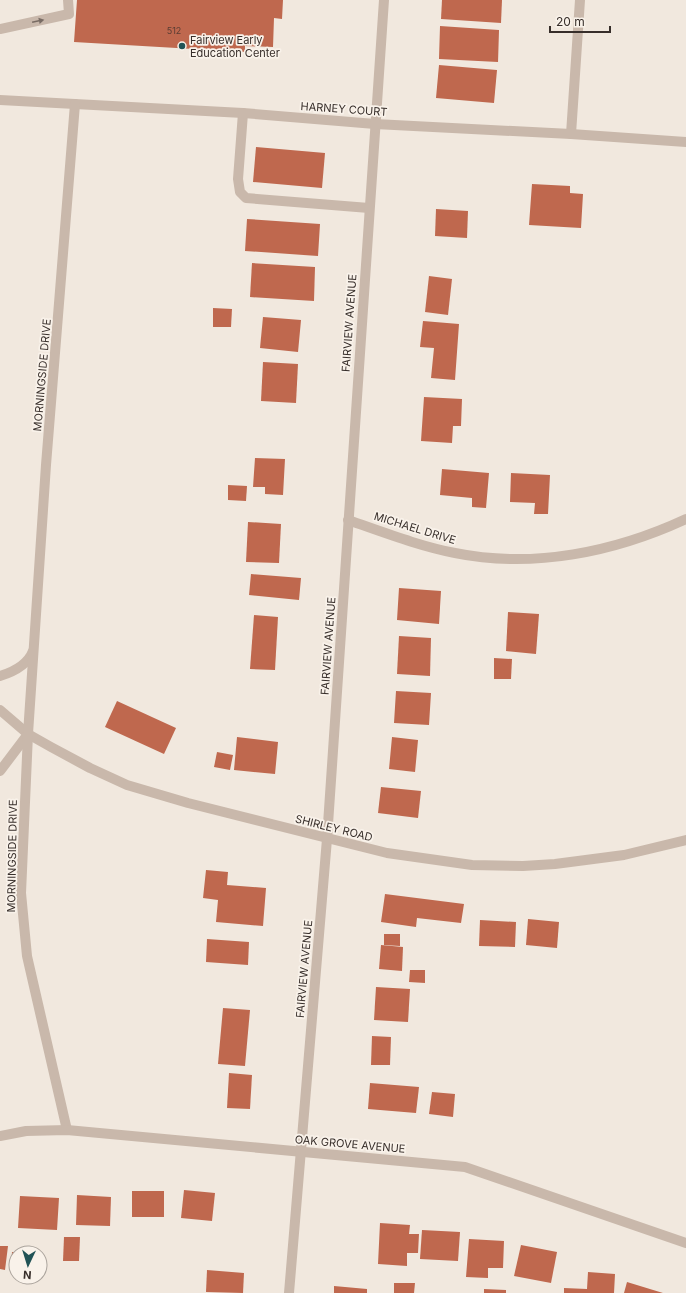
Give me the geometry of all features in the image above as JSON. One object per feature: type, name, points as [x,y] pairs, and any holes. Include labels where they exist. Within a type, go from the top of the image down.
[{"type":"street","points":[[0,29],[69,14],[68,0]]},
{"type":"street","name":"FAIRVIEW AVENUE","points":[[289,1293],[327,839],[384,0]]},
{"type":"street","points":[[571,134],[580,0]]},
{"type":"street","name":"HARNEY COURT","points":[[0,100],[243,113],[375,124],[571,134],[686,142]]},
{"type":"street","name":"MORNINGSIDE DRIVE","points":[[67,1130],[29,966],[21,893],[28,734],[46,465],[75,104]]},
{"type":"street","points":[[243,113],[238,179],[240,192],[246,198],[369,208]]},
{"type":"street","name":"MICHAEL DRIVE","points":[[348,520],[444,551],[489,558],[519,558],[552,557],[590,552],[645,537],[686,519]]},
{"type":"street","points":[[0,676],[11,672],[24,664],[34,649]]},
{"type":"street","name":"SHIRLEY ROAD","points":[[0,710],[28,734],[70,758],[127,785],[181,801],[327,839],[388,853],[438,861],[493,866],[555,864],[624,855],[686,840]]},
{"type":"street","points":[[0,771],[28,734]]},
{"type":"street","name":"OAK GROVE AVENUE","points":[[0,1136],[26,1131],[67,1130],[469,1168],[686,1243]]},
{"type":"building","points":[[77,0],[283,0],[282,19],[274,18],[273,47],[245,46],[245,52],[74,42]]},
{"type":"building","points":[[442,0],[502,0],[501,23],[441,19]]},
{"type":"building","points":[[440,26],[499,30],[498,62],[439,59]]},
{"type":"building","points":[[439,65],[497,70],[494,103],[436,98]]},
{"type":"building","points":[[256,147],[325,153],[322,188],[253,182]]},
{"type":"building","points":[[532,184],[570,186],[570,193],[583,194],[581,228],[529,225]]},
{"type":"building","points":[[436,209],[468,211],[467,238],[435,236]]},
{"type":"building","points":[[247,219],[320,224],[318,256],[245,251]]},
{"type":"building","points":[[252,263],[315,267],[314,301],[250,297]]},
{"type":"building","points":[[429,276],[452,279],[448,315],[425,312]]},
{"type":"building","points":[[213,308],[232,309],[231,327],[213,327]]},
{"type":"building","points":[[263,317],[301,320],[298,352],[260,348]]},
{"type":"building","points":[[423,321],[459,324],[455,380],[431,378],[434,348],[420,347]]},
{"type":"building","points":[[263,362],[298,364],[296,403],[261,401]]},
{"type":"building","points":[[424,397],[462,399],[461,426],[453,426],[452,443],[421,441]]},
{"type":"building","points":[[255,458],[285,459],[283,495],[265,494],[265,487],[253,487]]},
{"type":"building","points":[[442,469],[489,473],[486,508],[472,507],[472,498],[440,495]]},
{"type":"building","points":[[511,473],[550,475],[548,514],[534,514],[535,503],[510,502]]},
{"type":"building","points":[[228,485],[247,486],[246,501],[228,500]]},
{"type":"building","points":[[248,522],[281,524],[279,563],[246,562]]},
{"type":"building","points":[[251,574],[301,578],[299,600],[249,595]]},
{"type":"building","points":[[399,588],[441,591],[439,624],[397,620]]},
{"type":"building","points":[[508,612],[539,614],[536,654],[506,651]]},
{"type":"building","points":[[254,615],[278,617],[275,670],[250,669]]},
{"type":"building","points":[[399,636],[431,638],[430,676],[397,674]]},
{"type":"building","points":[[494,658],[512,659],[511,679],[494,679]]},
{"type":"building","points":[[396,691],[431,693],[429,725],[394,723]]},
{"type":"building","points":[[117,701],[176,728],[164,754],[105,727]]},
{"type":"building","points":[[237,737],[278,742],[275,774],[234,770]]},
{"type":"building","points":[[392,737],[418,740],[415,772],[389,769]]},
{"type":"building","points":[[217,752],[233,755],[230,770],[214,767]]},
{"type":"building","points":[[381,787],[421,791],[418,818],[378,813]]},
{"type":"building","points":[[206,870],[228,872],[227,885],[266,888],[263,926],[216,922],[218,900],[203,898]]},
{"type":"building","points":[[385,894],[464,904],[461,923],[417,918],[416,927],[381,922]]},
{"type":"building","points":[[528,919],[559,922],[557,948],[526,945]]},
{"type":"building","points":[[480,920],[516,922],[515,947],[479,946]]},
{"type":"building","points":[[384,934],[400,934],[400,946],[384,945]]},
{"type":"building","points":[[207,939],[249,942],[248,965],[206,962]]},
{"type":"building","points":[[381,945],[403,947],[402,971],[379,969]]},
{"type":"building","points":[[410,970],[425,970],[425,983],[409,982]]},
{"type":"building","points":[[376,987],[410,989],[408,1022],[374,1020]]},
{"type":"building","points":[[223,1008],[250,1010],[245,1066],[218,1064]]},
{"type":"building","points":[[372,1036],[391,1037],[390,1065],[371,1065]]},
{"type":"building","points":[[229,1073],[252,1075],[250,1109],[227,1108]]},
{"type":"building","points":[[370,1083],[419,1087],[416,1113],[368,1109]]},
{"type":"building","points":[[432,1092],[455,1094],[453,1117],[429,1114]]},
{"type":"building","points":[[184,1190],[215,1193],[212,1221],[181,1218]]},
{"type":"building","points":[[132,1191],[164,1191],[164,1217],[132,1217]]},
{"type":"building","points":[[77,1195],[111,1197],[110,1226],[76,1225]]},
{"type":"building","points":[[20,1196],[59,1198],[57,1230],[18,1228]]},
{"type":"building","points":[[380,1223],[410,1225],[409,1234],[419,1234],[418,1253],[407,1253],[407,1266],[378,1264]]},
{"type":"building","points":[[422,1230],[460,1232],[458,1261],[420,1259]]},
{"type":"building","points":[[64,1237],[80,1237],[79,1261],[63,1261]]},
{"type":"building","points":[[469,1239],[504,1241],[503,1268],[488,1268],[488,1278],[466,1277]]},
{"type":"building","points":[[521,1245],[557,1252],[551,1283],[514,1276]]},
{"type":"building","points":[[0,1246],[8,1246],[5,1270],[0,1269]]},
{"type":"building","points":[[207,1270],[244,1273],[243,1293],[206,1292]]},
{"type":"building","points":[[588,1272],[615,1274],[614,1293],[564,1293],[564,1288],[587,1289]]},
{"type":"building","points":[[627,1282],[663,1293],[624,1293]]},
{"type":"building","points":[[394,1283],[415,1283],[414,1293],[394,1293]]},
{"type":"building","points":[[334,1286],[367,1289],[367,1293],[334,1293]]},
{"type":"building","points":[[484,1289],[506,1290],[506,1293],[484,1293]]},
{"type":"place","name":"Fairview Early Education Center","points":[[182,46]]}]
